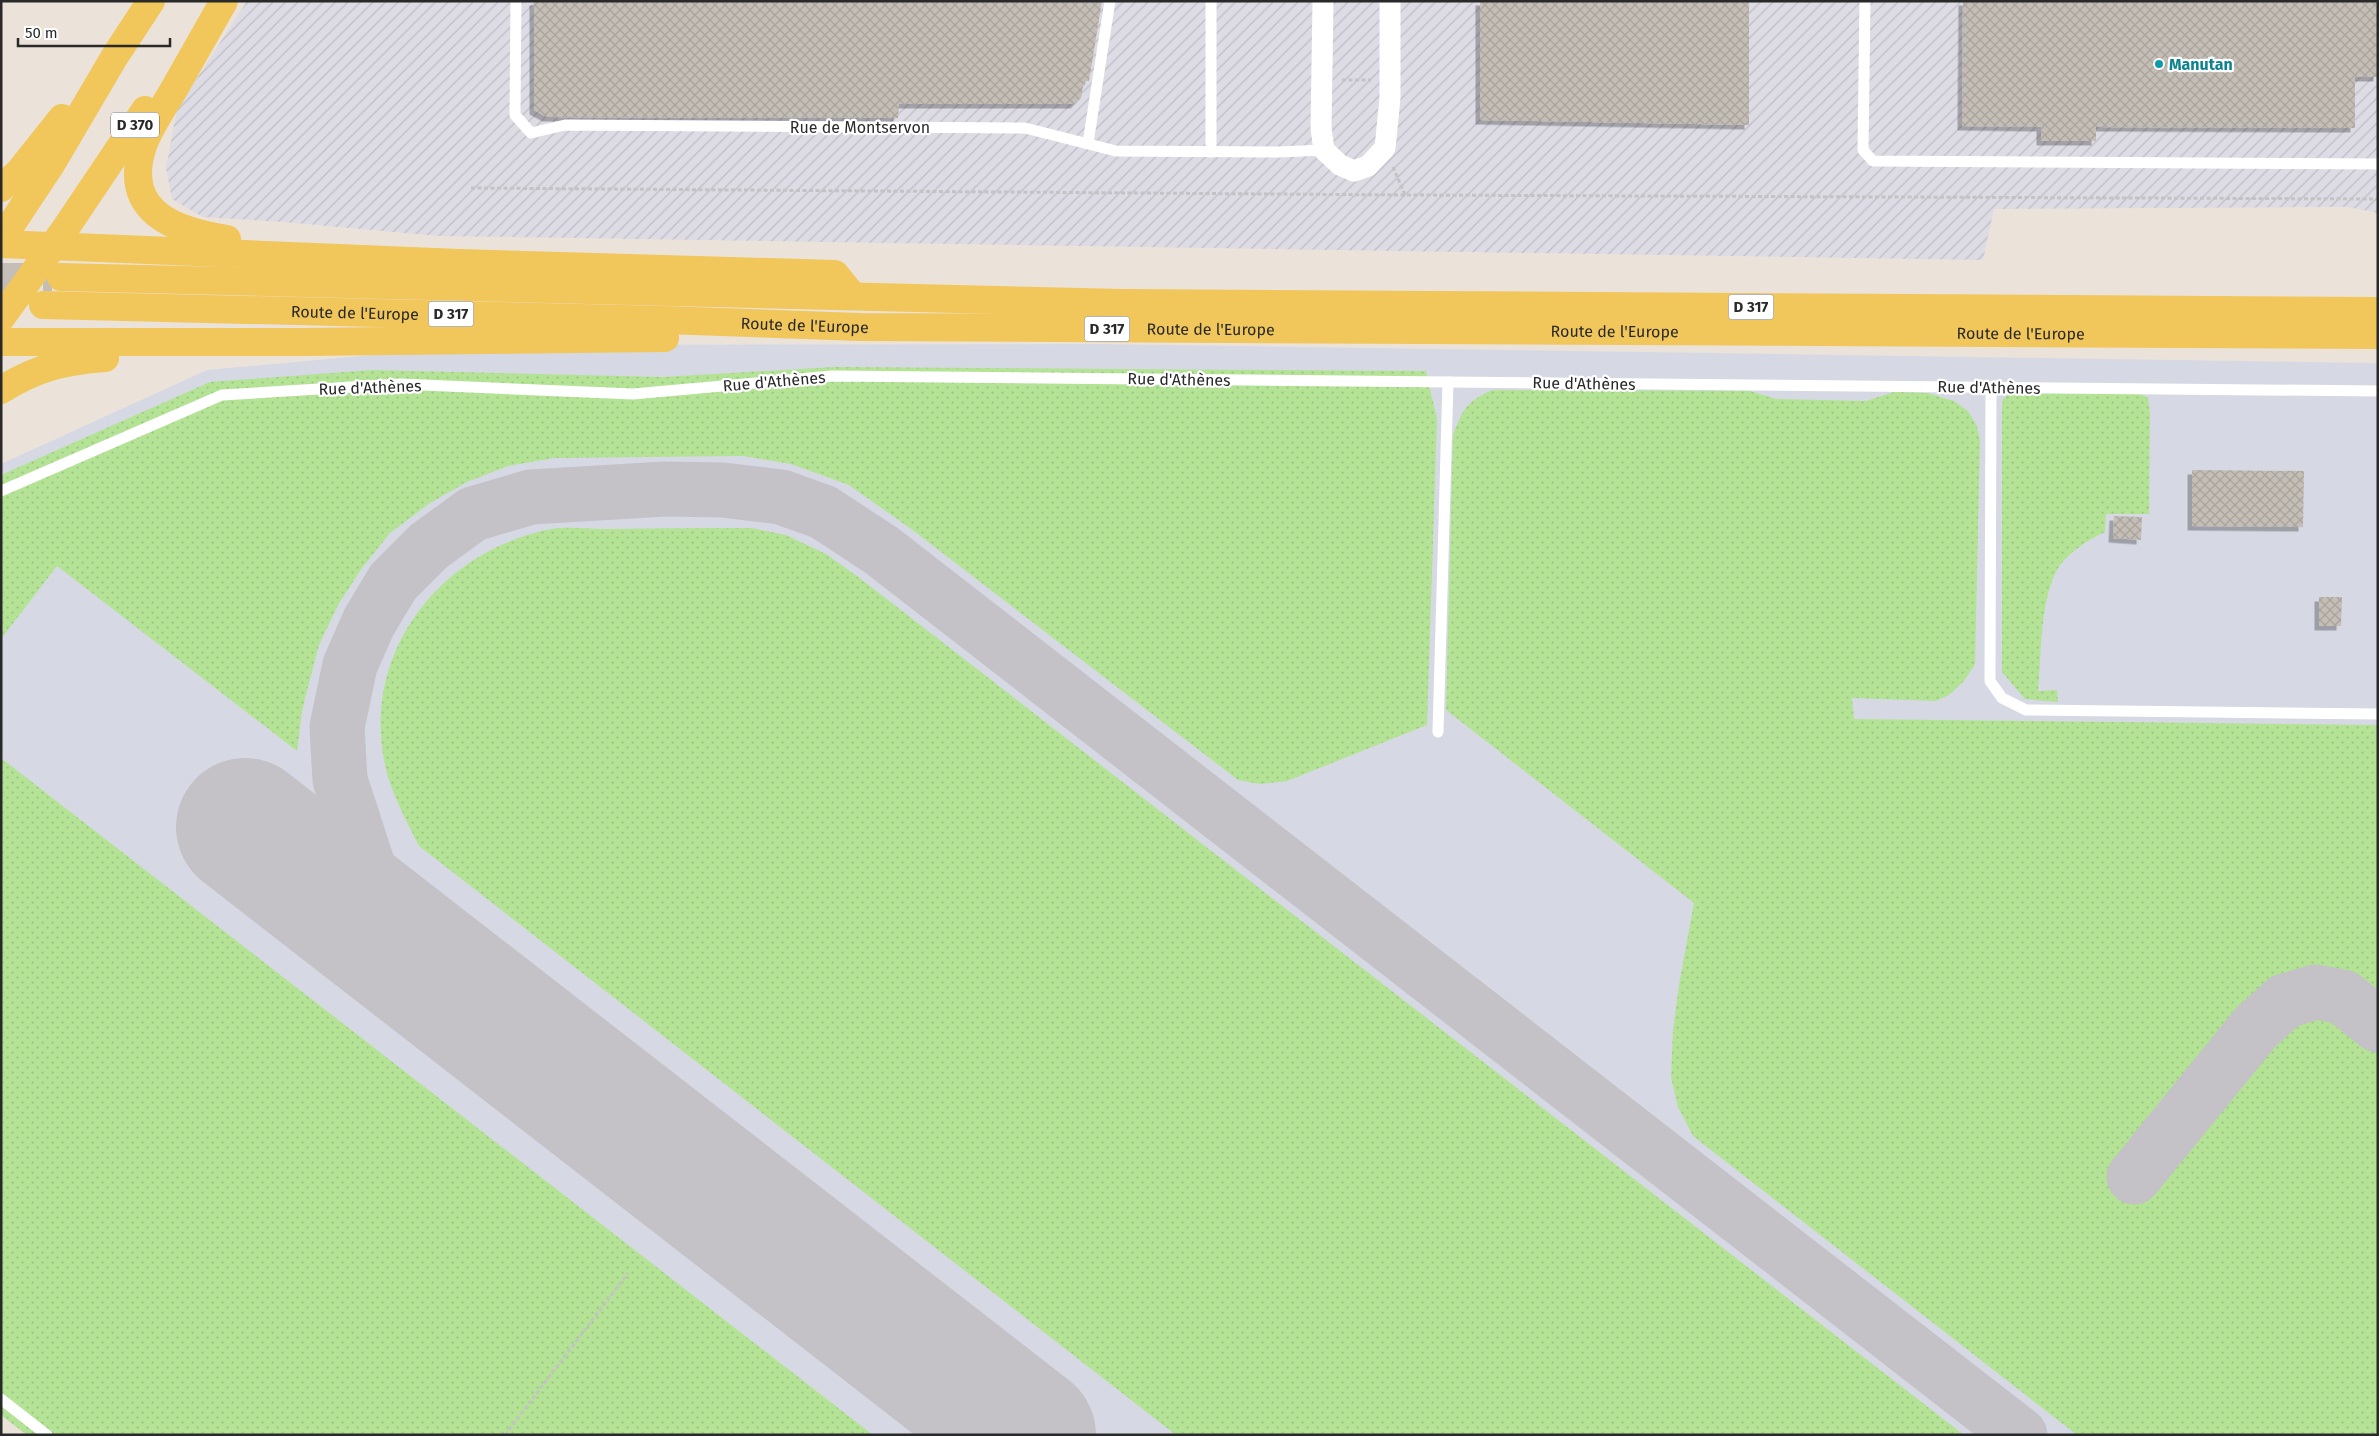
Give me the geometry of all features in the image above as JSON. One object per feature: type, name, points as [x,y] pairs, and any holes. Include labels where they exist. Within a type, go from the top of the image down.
[{"type":"main road","points":[[151,1],[115,56],[52,163],[1,242],[53,246],[479,264],[835,274],[852,296]]},
{"type":"main road","name":"D 370","points":[[1,318],[53,246],[215,1]]},
{"type":"main road","points":[[224,1],[142,148],[138,165],[142,190],[146,200],[156,214],[172,226],[201,235],[357,258]]},
{"type":"main road","points":[[1,188],[19,172],[115,56]]},
{"type":"main road","name":"Route de l'Europe","points":[[61,277],[1123,303],[2378,311]]},
{"type":"main road","name":"Route de l'Europe","points":[[43,305],[664,320],[860,327],[2378,335]]},
{"type":"main road","points":[[1,342],[301,342],[838,336],[860,327]]},
{"type":"main road","points":[[1,390],[31,373],[50,365],[73,360],[301,342]]},
{"type":"street","points":[[1323,1],[1321,128],[1324,150],[1340,165],[1354,171],[1368,166],[1385,148],[1389,80],[1390,1]]},
{"type":"lane","name":"Rue de Montservon","points":[[516,1],[515,115],[531,133],[565,125],[1025,128],[1116,150],[1211,152],[1324,150]]},
{"type":"lane","points":[[1088,143],[1110,1]]},
{"type":"lane","points":[[1211,152],[1212,1]]},
{"type":"lane","points":[[1865,1],[1862,150],[1873,161],[2378,164]]},
{"type":"lane","name":"Rue d'Athènes","points":[[1,491],[222,395],[400,384],[633,394],[832,376],[2378,391]]},
{"type":"lane","points":[[1438,732],[1448,382]]},
{"type":"lane","points":[[1991,387],[1990,681],[2002,698],[2026,710],[2378,714]]},
{"type":"lane","points":[[1,1399],[47,1435]]},
{"type":"path","points":[[1322,80],[1389,80]]},
{"type":"path","points":[[1385,148],[1405,195]]},
{"type":"path","points":[[471,188],[1405,195],[2378,199]]},
{"type":"path","points":[[505,1435],[628,1273]]},
{"type":"shaded area","points":[[247,1],[2378,1],[2378,213],[2348,207],[1994,209],[1983,260],[438,236],[284,222],[203,217],[172,199],[166,168],[177,109]]},
{"type":"shaded area","points":[[1099,344],[2378,363],[2378,1435],[27,1435],[1,1415],[1,464],[207,370],[481,345]]},
{"type":"green space","points":[[834,367],[1426,371],[1437,419],[1427,725],[1287,781],[1260,784],[1238,780],[914,531],[849,485],[791,464],[743,456],[554,458],[508,466],[467,482],[430,503],[390,533],[362,568],[338,605],[319,645],[302,711],[297,751],[57,566],[1,639],[1,475],[210,382],[372,370],[663,377]]},
{"type":"green space","points":[[1492,390],[1750,391],[1776,399],[1866,401],[1894,392],[1927,393],[1954,401],[1968,411],[1977,426],[1980,440],[1975,664],[1964,681],[1949,695],[1936,701],[1852,698],[1854,719],[2378,725],[2378,1435],[2077,1435],[1693,1136],[1678,1107],[1671,1077],[1673,1030],[1694,903],[1446,710],[1453,435],[1466,407],[1476,398]]},
{"type":"green space","points":[[2010,393],[2141,394],[2148,398],[2150,413],[2149,514],[2106,514],[2105,532],[2085,543],[2066,558],[2057,570],[2051,584],[2042,629],[2038,691],[2057,690],[2058,702],[2025,699],[2002,672],[2002,406],[2003,399]]},
{"type":"green space","points":[[751,528],[786,535],[826,554],[861,579],[1964,1435],[1176,1435],[419,846],[399,806],[385,765],[381,723],[385,684],[398,646],[417,613],[443,584],[475,559],[511,541],[551,529]]},
{"type":"green space","points":[[1,758],[873,1435],[27,1435],[1,1415]]},
{"type":"building","points":[[534,1],[1102,1],[1089,81],[1084,81],[1081,98],[1075,104],[899,104],[898,118],[547,117],[534,110]]},
{"type":"building","points":[[1480,1],[1749,1],[1749,125],[1480,120]]},
{"type":"building","name":"Manutan","points":[[1963,1],[2378,1],[2378,77],[2355,77],[2355,128],[2096,127],[2096,141],[2041,141],[2041,127],[1962,126]]},
{"type":"building","points":[[2192,470],[2304,471],[2303,527],[2192,526]]},
{"type":"building","points":[[2114,516],[2142,517],[2141,540],[2113,538]]},
{"type":"building","points":[[2319,597],[2342,597],[2341,626],[2319,626]]},
{"type":"taxiway","points":[[444,981],[402,934],[369,869],[340,780],[337,727],[350,665],[369,622],[393,582],[429,546],[473,514],[531,497],[665,489],[723,490],[781,497],[823,512],[881,550],[2020,1435]]},
{"type":"taxiway","points":[[2134,1177],[2256,1027],[2285,1001],[2316,992],[2343,997],[2378,1025]]},
{"type":"runway","points":[[245,827],[1027,1435]]},
{"type":"tunnel","points":[[1,277],[52,277]]},
{"type":"place","name":"Manutan","points":[[2159,64]]}]
